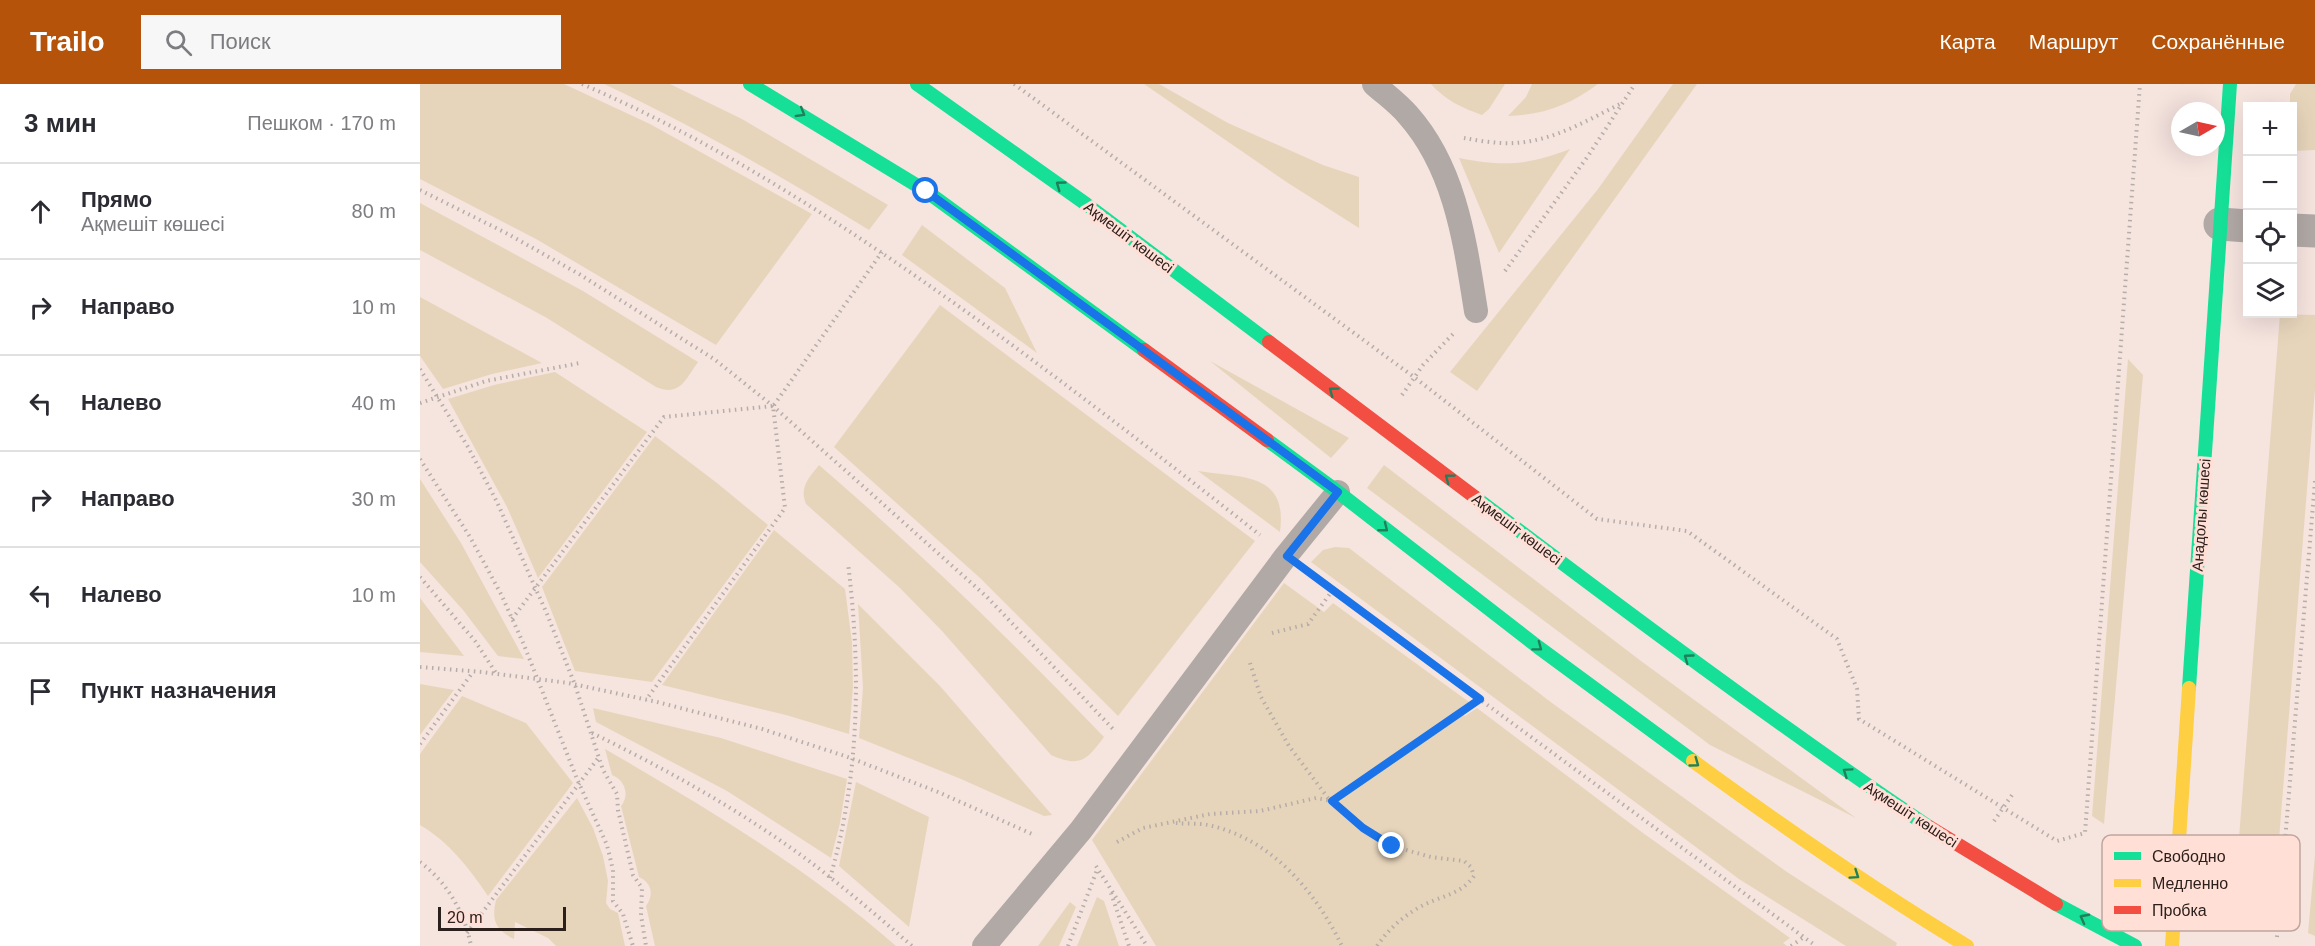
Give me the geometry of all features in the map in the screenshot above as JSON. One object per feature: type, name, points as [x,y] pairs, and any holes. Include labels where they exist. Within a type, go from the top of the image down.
[{"type":"street","points":[[750,84],[926,191],[1338,492],[1538,647],[1764,813],[1889,899],[1967,946]]},
{"type":"street","name":"Ақмешіт көшесі","points":[[917,84],[1096,212],[1675,648],[1817,751],[1947,839],[2102,928]]},
{"type":"street","name":"Анадолы көшесі","points":[[2182,835],[2234,225],[2230,84]]},
{"type":"street","points":[[2297,230],[2315,231]]},
{"type":"street","name":"Ақмешіт көшесі","points":[[2107,931],[2135,946]]},
{"type":"street","name":"Анадолы көшесі","points":[[2172,946],[2173,931]]},
{"type":"lane","points":[[1374,84],[1413,122],[1430,144],[1452,191],[1466,248],[1476,311]]},
{"type":"lane","points":[[984,946],[1080,830],[1338,492]]},
{"type":"path","points":[[582,84],[694,138],[744,166],[882,252],[1137,438],[1287,556],[1816,946]]},
{"type":"path","points":[[1014,84],[1414,377],[1597,519],[1687,531],[1837,639],[1857,689],[1859,718],[2057,841],[2085,833],[2140,84]]},
{"type":"path","points":[[1380,426],[1414,377],[1476,311],[1588,156],[1635,84]]},
{"type":"path","points":[[1456,135],[1465,139],[1513,144],[1540,139],[1563,132],[1623,103]]},
{"type":"path","points":[[420,190],[506,233],[579,274],[714,359],[773,405],[987,597],[1119,735]]},
{"type":"path","points":[[646,700],[785,508],[773,405],[882,252]]},
{"type":"path","points":[[420,403],[486,381],[580,363]]},
{"type":"path","points":[[420,369],[468,447],[497,502],[536,588],[575,685],[603,770],[617,794],[618,810],[633,875],[642,888],[641,915],[646,946]]},
{"type":"path","points":[[512,619],[664,417],[773,405]]},
{"type":"path","points":[[420,459],[470,537],[512,619],[607,845],[613,870],[613,901],[623,914],[633,946]]},
{"type":"path","points":[[2286,835],[2315,481]]},
{"type":"path","points":[[830,878],[846,810],[857,704],[855,620],[848,563]]},
{"type":"path","points":[[420,577],[475,641],[496,674]]},
{"type":"path","points":[[1249,660],[1261,697],[1289,746],[1332,801],[1363,828],[1392,846],[1431,857],[1464,861],[1471,867],[1474,876],[1467,886],[1419,907],[1393,925],[1377,946]]},
{"type":"path","points":[[420,668],[473,671],[575,685],[762,729],[853,759],[938,792],[1041,839]]},
{"type":"path","points":[[420,744],[473,671]]},
{"type":"path","points":[[1107,847],[1143,828],[1169,822],[1210,814],[1260,811],[1316,798],[1332,801],[1480,699]]},
{"type":"path","points":[[591,733],[648,760],[750,822],[830,878],[912,946]]},
{"type":"path","points":[[467,933],[599,757]]},
{"type":"path","points":[[1990,827],[2014,792]]},
{"type":"path","points":[[1169,822],[1208,825],[1243,838],[1274,856],[1307,888],[1329,920],[1342,946]]},
{"type":"path","points":[[1092,861],[1147,946]]},
{"type":"path","points":[[420,862],[446,888],[461,913],[471,946]]},
{"type":"path","points":[[1068,946],[1098,870]]},
{"type":"path","points":[[1109,886],[1129,946]]},
{"type":"path","points":[[2277,937],[2278,931]]},
{"type":"path","points":[[1791,946],[1804,938]]},
{"type":"shaded area","points":[[420,84],[564,84],[650,124],[812,214],[716,345],[536,239],[420,179]]},
{"type":"shaded area","points":[[604,84],[670,84],[742,119],[888,205],[869,230],[738,153]]},
{"type":"shaded area","points":[[1144,84],[1159,84],[1228,123],[1323,165],[1359,177],[1359,228],[1288,183]]},
{"type":"shaded area","points":[[1431,84],[1505,84],[1489,109],[1482,115],[1454,103]]},
{"type":"shaded area","points":[[1532,84],[1598,84],[1556,108],[1533,114],[1508,116],[1526,97]]},
{"type":"shaded area","points":[[1673,84],[1697,84],[1477,391],[1450,372],[1598,189]]},
{"type":"shaded area","points":[[2296,84],[2315,84],[2315,150],[2297,151],[2297,102],[2290,102],[2290,94]]},
{"type":"shaded area","points":[[1570,149],[1499,253],[1459,158],[1489,163],[1516,163]]},
{"type":"shaded area","points":[[420,203],[583,291],[698,362],[681,385],[676,388],[664,390],[656,387],[547,318],[420,250]]},
{"type":"shaded area","points":[[922,225],[1005,288],[1037,353],[902,255]]},
{"type":"shaded area","points":[[420,297],[542,363],[492,374],[443,389],[420,356]]},
{"type":"shaded area","points":[[940,305],[1255,541],[1118,716],[980,578],[834,447]]},
{"type":"shaded area","points":[[2297,314],[2315,315],[2315,389],[2279,835],[2239,835],[2280,318],[2297,318]]},
{"type":"shaded area","points":[[2128,359],[2143,375],[2104,824],[2092,816]]},
{"type":"shaded area","points":[[1210,361],[1349,438],[1331,458]]},
{"type":"shaded area","points":[[555,372],[647,432],[538,578],[507,507],[448,399],[494,385]]},
{"type":"shaded area","points":[[655,436],[768,525],[652,682],[575,671],[542,587]]},
{"type":"shaded area","points":[[819,465],[965,598],[1104,737],[1093,751],[1082,760],[1076,761],[1051,755],[942,631],[900,588],[806,504],[804,488]]},
{"type":"shaded area","points":[[1384,465],[1641,661],[1856,818],[1710,745],[1367,488]]},
{"type":"shaded area","points":[[1198,471],[1245,478],[1269,488],[1277,498],[1281,512],[1280,532]]},
{"type":"shaded area","points":[[420,479],[461,543],[524,659],[498,656],[463,610],[420,562]]},
{"type":"shaded area","points":[[774,530],[845,589],[852,642],[853,687],[849,734],[786,715],[662,685]]},
{"type":"shaded area","points":[[1335,547],[1349,548],[1552,703],[1787,872],[1897,943],[1896,946],[1846,946],[1739,879],[1311,562],[1323,550]]},
{"type":"shaded area","points":[[1284,583],[1324,612],[1333,603],[1469,702],[1457,710],[1465,716],[1477,708],[1643,833],[1790,938],[1783,943],[1787,946],[1156,946],[1092,840]]},
{"type":"shaded area","points":[[420,598],[464,656],[420,652]]},
{"type":"shaded area","points":[[858,604],[940,686],[1052,815],[1044,816],[961,779],[859,738],[863,688]]},
{"type":"shaded area","points":[[420,684],[454,690],[420,735]]},
{"type":"shaded area","points":[[462,696],[526,723],[573,783],[488,896],[458,856],[420,825],[420,754]]},
{"type":"shaded area","points":[[593,708],[721,738],[847,779],[840,823],[831,858],[727,791],[596,722]]},
{"type":"shaded area","points":[[605,749],[681,794],[792,865],[896,946],[655,946],[646,906],[651,894],[647,883],[639,877],[621,806],[626,793],[625,788],[620,780],[612,775]]},
{"type":"shaded area","points":[[856,782],[929,817],[909,927],[839,866]]},
{"type":"shaded area","points":[[577,798],[593,828],[603,856],[608,881],[606,903],[610,909],[618,913],[625,946],[556,946],[548,938],[515,922],[514,939],[496,924],[494,914],[496,900]]},
{"type":"shaded area","points":[[2315,855],[2315,936],[2308,933]]},
{"type":"shaded area","points":[[1097,897],[1104,901],[1119,946],[1077,946]]},
{"type":"shaded area","points":[[1070,902],[1076,907],[1059,946],[1038,946]]},
{"type":"traffic: fast","points":[[750,84],[926,191],[1144,350]]},
{"type":"traffic: fast","points":[[917,84],[1086,204],[1269,342]]},
{"type":"traffic: fast","points":[[2189,688],[2230,84]]},
{"type":"traffic: fast","points":[[1267,440],[1538,647],[1693,761]]},
{"type":"traffic: fast","points":[[1476,498],[1700,666],[1929,827]]},
{"type":"traffic: fast","points":[[2056,904],[2102,928]]},
{"type":"traffic: fast","points":[[2107,931],[2135,946]]},
{"type":"traffic: slow","points":[[2179,835],[2189,688]]},
{"type":"traffic: slow","points":[[1693,761],[1828,856],[1967,946]]},
{"type":"traffic: slow","points":[[2172,946],[2173,931]]},
{"type":"traffic: jam","points":[[1269,342],[1476,498]]},
{"type":"traffic: jam","points":[[1144,350],[1267,440]]},
{"type":"traffic: jam","points":[[1929,827],[2056,904]]},
{"type":"route","points":[[926,191],[1338,492],[1287,556],[1480,699],[1332,801],[1363,828],[1392,846]]}]
